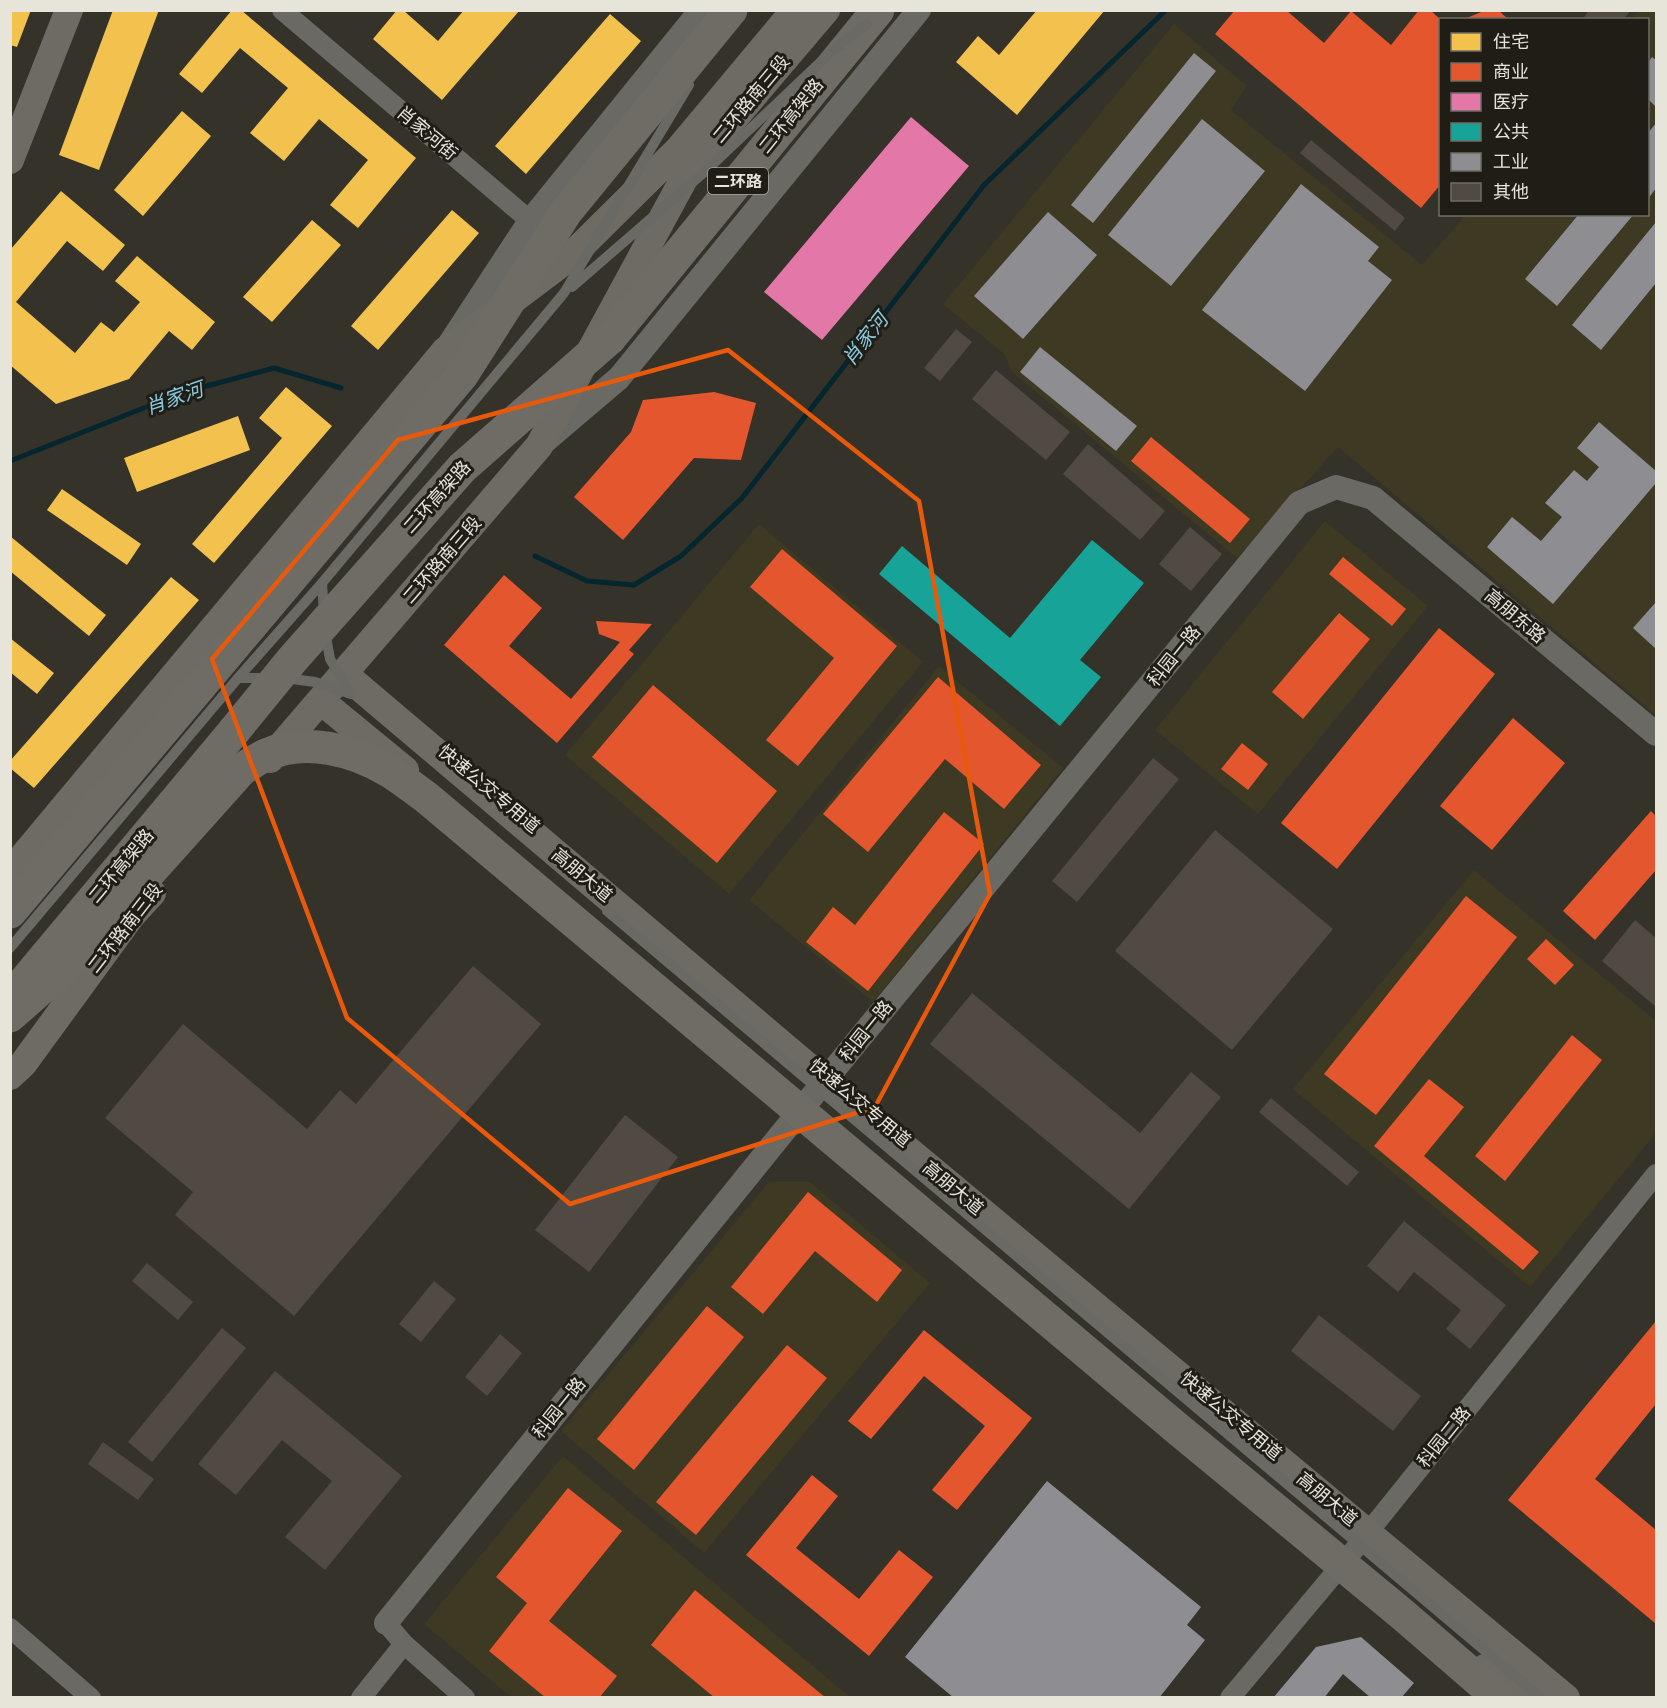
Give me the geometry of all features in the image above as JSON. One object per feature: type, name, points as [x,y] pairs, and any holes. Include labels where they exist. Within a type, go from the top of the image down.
[{"type":"highway","points":[[10,912],[462,375],[566,212],[732,10]]},
{"type":"highway","points":[[873,17],[900,10]]},
{"type":"highway","name":"二环高架路","points":[[10,999],[292,660],[462,468],[610,338],[873,17]]},
{"type":"highway","points":[[10,1016],[61,971],[242,769],[266,755],[294,746],[351,753],[389,771],[427,798],[1179,1430],[1402,1614],[1498,1698]]},
{"type":"main road","points":[[10,160],[69,10]]},
{"type":"main road","name":"二环路南三段","points":[[10,872],[445,351],[571,256],[679,149],[795,10]]},
{"type":"main road","name":"二环路南三段","points":[[10,1076],[23,1064],[131,916],[321,701],[348,684],[539,446],[686,175],[826,10]]},
{"type":"main road","name":"高朋大道","points":[[348,684],[817,1091],[1358,1544],[1566,1698]]},
{"type":"main road","name":"高朋大道","points":[[321,701],[817,1091]]},
{"type":"main road","name":"高朋大道","points":[[1358,1544],[1520,1698]]},
{"type":"street","name":"肖家河街","points":[[282,10],[571,256]]},
{"type":"street","points":[[445,351],[530,221],[701,10]]},
{"type":"street","points":[[539,446],[619,378],[919,10]]},
{"type":"street","name":"科园一路","points":[[386,1623],[817,1091],[1299,503],[1335,487],[1373,498]]},
{"type":"street","name":"高朋东路","points":[[1373,498],[1656,734]]},
{"type":"street","name":"科园二路","points":[[1230,1698],[1358,1544],[1656,1174]]},
{"type":"street","points":[[386,1623],[404,1644],[465,1698]]},
{"type":"street","points":[[10,1628],[91,1698]]},
{"type":"street","points":[[361,1698],[404,1644]]},
{"type":"lane","points":[[10,948],[238,678],[322,583],[564,293],[732,10]]},
{"type":"lane","points":[[564,293],[709,168],[833,50],[873,17]]},
{"type":"lane","points":[[322,583],[325,640],[330,659],[348,684]]},
{"type":"lane","points":[[238,678],[292,678],[348,684]]},
{"type":"lane","name":"快速公交专用道","points":[[348,684],[1541,1698]]},
{"type":"highlighted area","points":[[728,350],[919,501],[990,894],[875,1107],[570,1204],[347,1018],[212,659],[398,440]]},
{"type":"shaded area","points":[[1639,11],[1656,11],[1656,715],[1338,447],[1237,558],[1012,372],[1004,354],[943,304],[1174,24],[1247,86],[1231,110],[1422,265],[1465,216],[1649,216],[1649,18],[1632,18]]},
{"type":"shaded area","points":[[1325,521],[1428,606],[1258,814],[1155,730]]},
{"type":"shaded area","points":[[759,524],[923,662],[729,894],[565,755]]},
{"type":"shaded area","points":[[939,666],[1063,768],[873,1002],[749,900]]},
{"type":"shaded area","points":[[1474,870],[1656,1021],[1656,1133],[1530,1287],[1293,1089]]},
{"type":"shaded area","points":[[769,1182],[810,1182],[930,1283],[704,1553],[561,1431]]},
{"type":"shaded area","points":[[563,1456],[850,1697],[511,1697],[424,1624]]},
{"type":"building: 住宅","points":[[10,10],[31,10],[17,47],[10,45]]},
{"type":"building: 住宅","points":[[113,10],[159,10],[99,170],[59,155]]},
{"type":"building: 住宅","points":[[232,10],[241,10],[416,158],[358,228],[330,205],[368,160],[319,119],[284,161],[250,133],[288,88],[240,48],[202,93],[179,74]]},
{"type":"building: 住宅","points":[[397,10],[403,10],[438,41],[464,10],[520,10],[442,100],[373,39]]},
{"type":"building: 住宅","points":[[1037,10],[1105,10],[1017,115],[956,62],[978,36],[999,55]]},
{"type":"building: 住宅","points":[[610,14],[641,41],[526,174],[495,146]]},
{"type":"building: 住宅","points":[[182,111],[211,136],[143,216],[114,190]]},
{"type":"building: 住宅","points":[[61,191],[125,245],[103,271],[67,241],[16,302],[75,353],[101,322],[114,332],[140,302],[115,281],[137,256],[215,322],[192,350],[169,331],[129,379],[56,404],[10,365],[10,250]]},
{"type":"building: 住宅","points":[[452,210],[479,233],[378,350],[351,326]]},
{"type":"building: 住宅","points":[[312,220],[341,245],[272,322],[243,297]]},
{"type":"building: 住宅","points":[[286,387],[332,426],[214,563],[192,544],[282,438],[259,418]]},
{"type":"building: 住宅","points":[[238,416],[250,450],[137,492],[124,458]]},
{"type":"building: 住宅","points":[[62,489],[141,544],[127,565],[47,510]]},
{"type":"building: 住宅","points":[[10,536],[106,615],[89,636],[10,571]]},
{"type":"building: 住宅","points":[[171,577],[199,600],[34,788],[10,768],[10,761]]},
{"type":"building: 住宅","points":[[10,638],[54,673],[37,694],[10,672]]},
{"type":"building: 商业","points":[[1235,10],[1286,10],[1324,43],[1351,11],[1391,45],[1419,10],[1430,10],[1439,18],[1439,186],[1421,208],[1215,34]]},
{"type":"building: 商业","points":[[1486,10],[1498,10],[1507,18],[1467,18]]},
{"type":"building: 商业","points":[[714,392],[756,403],[741,460],[694,458],[623,540],[574,497],[631,432],[643,400]]},
{"type":"building: 商业","points":[[1151,437],[1250,519],[1230,543],[1131,461]]},
{"type":"building: 商业","points":[[782,549],[897,646],[798,766],[766,740],[834,658],[750,587]]},
{"type":"building: 商业","points":[[1343,557],[1406,609],[1392,626],[1329,574]]},
{"type":"building: 商业","points":[[504,575],[542,608],[509,646],[571,699],[620,642],[599,634],[596,621],[652,624],[629,650],[634,654],[557,743],[444,645]]},
{"type":"building: 商业","points":[[1339,613],[1370,639],[1303,719],[1272,692]]},
{"type":"building: 商业","points":[[1439,628],[1495,674],[1337,869],[1281,823]]},
{"type":"building: 商业","points":[[938,677],[1041,765],[1004,809],[945,759],[868,852],[823,814]]},
{"type":"building: 商业","points":[[653,685],[777,791],[717,863],[592,757]]},
{"type":"building: 商业","points":[[1513,718],[1565,763],[1492,850],[1440,806]]},
{"type":"building: 商业","points":[[1242,743],[1268,764],[1248,790],[1221,769]]},
{"type":"building: 商业","points":[[1651,811],[1656,816],[1656,870],[1595,940],[1563,911]]},
{"type":"building: 商业","points":[[944,812],[984,844],[868,991],[806,942],[833,907],[855,925]]},
{"type":"building: 商业","points":[[1466,896],[1517,937],[1376,1115],[1324,1074]]},
{"type":"building: 商业","points":[[1546,939],[1574,965],[1555,985],[1527,959]]},
{"type":"building: 商业","points":[[1572,1035],[1602,1060],[1505,1181],[1475,1156]]},
{"type":"building: 商业","points":[[1429,1079],[1464,1107],[1424,1156],[1539,1252],[1523,1270],[1374,1146]]},
{"type":"building: 商业","points":[[808,1192],[902,1270],[877,1302],[815,1251],[763,1314],[731,1287]]},
{"type":"building: 商业","points":[[707,1306],[744,1337],[634,1470],[597,1439]]},
{"type":"building: 商业","points":[[1656,1321],[1656,1404],[1595,1479],[1656,1530],[1656,1624],[1508,1500]]},
{"type":"building: 商业","points":[[924,1330],[1032,1418],[957,1510],[932,1490],[985,1426],[924,1376],[871,1439],[848,1421]]},
{"type":"building: 商业","points":[[787,1345],[827,1378],[696,1535],[656,1502]]},
{"type":"building: 商业","points":[[812,1475],[838,1496],[796,1548],[859,1599],[899,1550],[933,1577],[869,1656],[746,1555]]},
{"type":"building: 商业","points":[[568,1488],[622,1531],[549,1621],[617,1676],[599,1698],[546,1698],[489,1651],[527,1603],[496,1577]]},
{"type":"building: 商业","points":[[695,1590],[826,1698],[715,1698],[651,1645]]},
{"type":"building: 医疗","points":[[911,117],[969,166],[822,340],[764,292]]},
{"type":"building: 公共","points":[[1092,540],[1144,583],[1080,660],[1101,677],[1060,726],[879,574],[902,546],[1010,638]]},
{"type":"building: 工业","points":[[1194,53],[1216,71],[1093,223],[1071,205]]},
{"type":"building: 工业","points":[[1652,57],[1656,60],[1656,107],[1649,100],[1649,62]]},
{"type":"building: 工业","points":[[1202,119],[1265,171],[1171,286],[1108,235]]},
{"type":"building: 工业","points":[[1656,123],[1656,188],[1649,198],[1649,132]]},
{"type":"building: 工业","points":[[1301,184],[1379,247],[1368,261],[1392,280],[1305,391],[1202,310]]},
{"type":"building: 工业","points":[[1048,212],[1097,255],[1023,339],[974,296]]},
{"type":"building: 工业","points":[[1577,216],[1632,216],[1557,306],[1525,279]]},
{"type":"building: 工业","points":[[1656,222],[1656,283],[1601,350],[1572,325]]},
{"type":"building: 工业","points":[[1040,347],[1137,426],[1116,451],[1020,372]]},
{"type":"building: 工业","points":[[1599,422],[1656,471],[1656,483],[1553,604],[1487,547],[1512,517],[1541,541],[1562,517],[1545,503],[1574,470],[1587,481],[1599,467],[1577,448]]},
{"type":"building: 工业","points":[[1656,602],[1656,649],[1633,628]]},
{"type":"building: 工业","points":[[1047,1481],[1201,1607],[1187,1625],[1205,1640],[1159,1698],[954,1698],[905,1657]]},
{"type":"building: 工业","points":[[1361,1637],[1414,1683],[1401,1698],[1371,1698],[1343,1674],[1324,1698],[1273,1698],[1316,1647]]},
{"type":"building: 其他","points":[[1589,10],[1631,10],[1625,18],[1583,18]]},
{"type":"building: 其他","points":[[1311,140],[1405,218],[1395,231],[1300,153]]},
{"type":"building: 其他","points":[[956,329],[972,342],[940,381],[924,368]]},
{"type":"building: 其他","points":[[996,370],[1070,432],[1046,460],[972,399]]},
{"type":"building: 其他","points":[[1088,444],[1165,511],[1140,540],[1063,474]]},
{"type":"building: 其他","points":[[1190,527],[1222,554],[1191,591],[1159,564]]},
{"type":"building: 其他","points":[[1153,758],[1179,779],[1077,902],[1052,881]]},
{"type":"building: 其他","points":[[1215,830],[1333,929],[1232,1050],[1115,951]]},
{"type":"building: 其他","points":[[1635,920],[1656,938],[1656,1007],[1602,961]]},
{"type":"building: 其他","points":[[473,966],[541,1024],[294,1316],[175,1215],[193,1192],[105,1118],[183,1024],[307,1129],[340,1090],[356,1104]]},
{"type":"building: 其他","points":[[972,993],[1140,1133],[1191,1072],[1221,1097],[1129,1209],[930,1044]]},
{"type":"building: 其他","points":[[1271,1098],[1359,1172],[1347,1186],[1259,1112]]},
{"type":"building: 其他","points":[[625,1115],[678,1157],[589,1272],[535,1230]]},
{"type":"building: 其他","points":[[1404,1221],[1506,1305],[1470,1349],[1446,1329],[1461,1310],[1414,1272],[1398,1292],[1367,1266]]},
{"type":"building: 其他","points":[[147,1263],[193,1302],[178,1320],[132,1281]]},
{"type":"building: 其他","points":[[434,1281],[456,1299],[421,1342],[399,1324]]},
{"type":"building: 其他","points":[[1319,1315],[1421,1396],[1393,1431],[1291,1351]]},
{"type":"building: 其他","points":[[222,1328],[246,1348],[152,1462],[128,1442]]},
{"type":"building: 其他","points":[[500,1334],[522,1353],[487,1396],[465,1377]]},
{"type":"building: 其他","points":[[275,1371],[402,1476],[325,1570],[285,1537],[332,1481],[282,1440],[236,1495],[198,1464]]},
{"type":"building: 其他","points":[[103,1442],[154,1479],[138,1500],[88,1464]]},
{"type":"waterway","name":"肖家河","points":[[535,556],[587,581],[634,585],[681,556],[742,498],[984,185],[1166,10]]},
{"type":"waterway","name":"肖家河","points":[[10,461],[184,392],[274,368],[341,388]]}]
